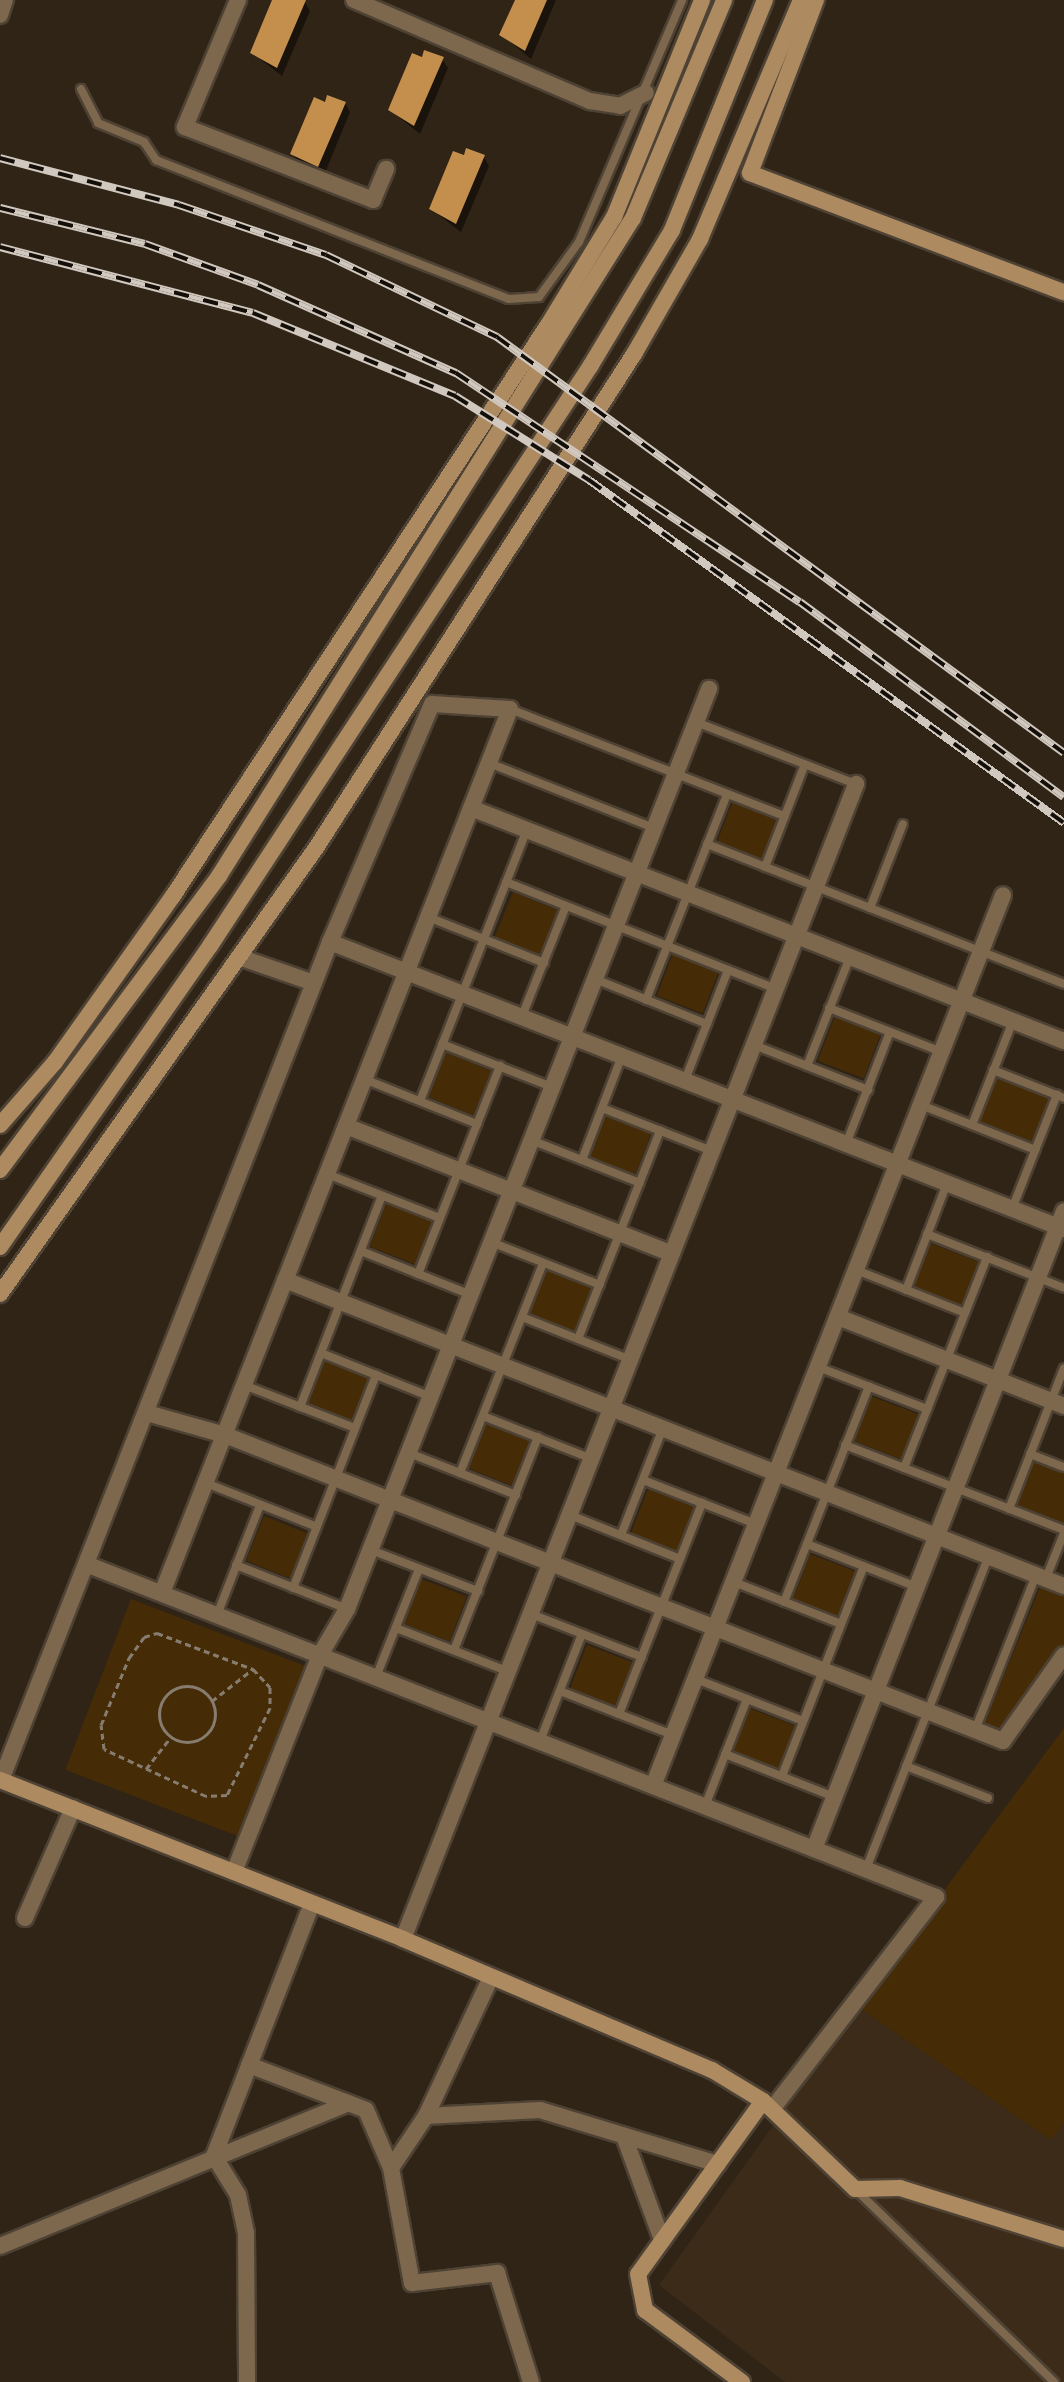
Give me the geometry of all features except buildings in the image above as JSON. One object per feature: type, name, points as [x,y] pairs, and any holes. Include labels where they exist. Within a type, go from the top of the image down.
[{"type":"street","points":[[0,15],[5,0]]},
{"type":"street","points":[[238,0],[185,127],[373,200],[386,169]]},
{"type":"street","points":[[354,0],[590,101],[620,106],[646,93]]},
{"type":"street","points":[[0,1125],[55,1062],[173,896],[548,325],[614,217],[702,0]]},
{"type":"street","points":[[0,1170],[219,876],[616,245],[724,0]]},
{"type":"street","points":[[0,1247],[210,946],[591,365],[672,230],[765,0]]},
{"type":"street","points":[[0,1294],[239,957],[665,302],[700,239],[801,0]]},
{"type":"street","points":[[816,0],[750,173],[1064,292]]},
{"type":"street","points":[[234,1872],[320,1655],[347,1609],[371,1550],[709,689]]},
{"type":"street","points":[[162,1593],[510,709],[432,704],[330,942],[0,1780],[403,1939],[712,2070],[767,2105],[855,2189],[900,2188],[1064,2239]]},
{"type":"street","points":[[403,1939],[856,784]]},
{"type":"street","points":[[471,808],[1064,1041]]},
{"type":"street","points":[[653,1786],[1003,895]]},
{"type":"street","points":[[330,942],[1012,1209],[1062,1222],[814,1849]]},
{"type":"street","points":[[239,957],[314,983]]},
{"type":"street","points":[[346,1126],[672,1254]]},
{"type":"street","points":[[285,1280],[1064,1586]]},
{"type":"street","points":[[838,1317],[1058,1403]]},
{"type":"street","points":[[147,1413],[225,1435],[1003,1741],[1064,1655]]},
{"type":"street","points":[[86,1564],[936,1897],[718,2164],[638,2274],[645,2310],[742,2382]]},
{"type":"street","points":[[25,1918],[73,1808]]},
{"type":"street","points":[[214,2156],[312,1903]]},
{"type":"street","points":[[391,2168],[426,2116],[491,1977]]},
{"type":"street","points":[[249,2065],[366,2110],[391,2168],[412,2283],[497,2273],[531,2382]]},
{"type":"street","points":[[0,2246],[348,2103]]},
{"type":"street","points":[[426,2116],[540,2110],[718,2164]]},
{"type":"street","points":[[624,2136],[662,2240]]},
{"type":"street","points":[[214,2156],[238,2195],[246,2233],[247,2382]]},
{"type":"lane","points":[[81,89],[98,123],[144,142],[156,160],[509,299],[539,297],[558,277],[646,93],[682,0]]},
{"type":"lane","points":[[510,709],[785,816]]},
{"type":"lane","points":[[696,721],[856,784]]},
{"type":"lane","points":[[488,763],[654,828]]},
{"type":"lane","points":[[765,867],[805,764]]},
{"type":"lane","points":[[646,1000],[727,794]]},
{"type":"lane","points":[[870,908],[903,824]]},
{"type":"lane","points":[[420,1101],[527,830]]},
{"type":"lane","points":[[707,844],[1064,984]]},
{"type":"lane","points":[[506,882],[776,989]]},
{"type":"lane","points":[[522,1016],[566,906]]},
{"type":"lane","points":[[428,917],[544,963]]},
{"type":"lane","points":[[807,1066],[850,957]]},
{"type":"lane","points":[[685,1080],[728,970]]},
{"type":"lane","points":[[595,979],[707,1024]]},
{"type":"lane","points":[[829,1008],[942,1052]]},
{"type":"lane","points":[[972,1125],[1013,1021]]},
{"type":"lane","points":[[846,1144],[890,1032]]},
{"type":"lane","points":[[442,1044],[552,1087]]},
{"type":"lane","points":[[754,1045],[868,1090]]},
{"type":"lane","points":[[582,1160],[622,1055]]},
{"type":"lane","points":[[418,1274],[500,1066]]},
{"type":"lane","points":[[993,1070],[1060,1096],[1012,1209]]},
{"type":"lane","points":[[364,1079],[477,1124]]},
{"type":"lane","points":[[921,1105],[1035,1150]]},
{"type":"lane","points":[[602,1108],[712,1151]]},
{"type":"lane","points":[[578,1339],[660,1131]]},
{"type":"lane","points":[[531,1140],[640,1183]]},
{"type":"lane","points":[[327,1174],[440,1218]]},
{"type":"lane","points":[[906,1290],[947,1183]]},
{"type":"lane","points":[[300,1407],[382,1196]]},
{"type":"lane","points":[[927,1234],[1064,1288]]},
{"type":"lane","points":[[491,1242],[600,1285]]},
{"type":"lane","points":[[361,1251],[471,1295]]},
{"type":"lane","points":[[904,1468],[987,1257]]},
{"type":"lane","points":[[460,1473],[543,1263]]},
{"type":"lane","points":[[856,1270],[965,1313]]},
{"type":"lane","points":[[522,1317],[631,1360]]},
{"type":"lane","points":[[321,1353],[431,1397]]},
{"type":"lane","points":[[818,1367],[927,1409]]},
{"type":"lane","points":[[1009,1509],[1030,1454],[1058,1403],[1064,1368]]},
{"type":"lane","points":[[293,1588],[376,1375]]},
{"type":"lane","points":[[244,1385],[355,1428]]},
{"type":"lane","points":[[784,1602],[869,1386]]},
{"type":"lane","points":[[483,1416],[592,1459]]},
{"type":"lane","points":[[621,1535],[663,1428]]},
{"type":"lane","points":[[454,1650],[538,1437]]},
{"type":"lane","points":[[845,1445],[1064,1532],[1041,1576],[975,1730]]},
{"type":"lane","points":[[409,1453],[516,1495]]},
{"type":"lane","points":[[1030,1454],[1064,1467]]},
{"type":"lane","points":[[643,1480],[756,1524]]},
{"type":"lane","points":[[206,1483],[317,1527]]},
{"type":"lane","points":[[619,1714],[702,1503]]},
{"type":"lane","points":[[217,1615],[260,1505]]},
{"type":"lane","points":[[570,1515],[680,1559]]},
{"type":"lane","points":[[807,1544],[917,1587]]},
{"type":"lane","points":[[371,1550],[478,1591]]},
{"type":"lane","points":[[866,1869],[989,1556]]},
{"type":"lane","points":[[236,1565],[347,1609]]},
{"type":"lane","points":[[782,1776],[864,1566]]},
{"type":"lane","points":[[376,1677],[419,1569]]},
{"type":"lane","points":[[734,1582],[841,1624]]},
{"type":"lane","points":[[531,1614],[642,1657]]},
{"type":"lane","points":[[396,1628],[508,1672]]},
{"type":"lane","points":[[540,1742],[582,1634]]},
{"type":"lane","points":[[696,1679],[803,1721]]},
{"type":"lane","points":[[560,1691],[673,1735]]},
{"type":"lane","points":[[705,1806],[747,1699]]},
{"type":"lane","points":[[725,1754],[834,1797]]},
{"type":"lane","points":[[906,1766],[988,1798]]},
{"type":"lane","points":[[855,2189],[1054,2382]]},
{"type":"path","points":[[166,1635],[253,1669],[272,1699],[234,1790],[206,1796],[110,1754],[100,1739],[144,1637],[166,1635]]},
{"type":"path","points":[[212,1701],[253,1669]]},
{"type":"path","points":[[190,1685],[212,1701],[215,1719],[206,1735],[189,1742],[171,1737],[158,1713],[172,1689],[190,1685]]},
{"type":"path","points":[[145,1770],[171,1737]]},
{"type":"shaded area","points":[[734,798],[780,816],[763,860],[717,843]]},
{"type":"shaded area","points":[[513,892],[559,911],[541,955],[495,937]]},
{"type":"shaded area","points":[[674,951],[720,969],[703,1013],[657,996]]},
{"type":"shaded area","points":[[835,1016],[881,1034],[864,1078],[818,1061]]},
{"type":"shaded area","points":[[445,1052],[491,1071],[473,1115],[427,1097]]},
{"type":"shaded area","points":[[996,1077],[1049,1097],[1032,1142],[979,1122]]},
{"type":"shaded area","points":[[606,1114],[652,1132],[635,1176],[589,1159]]},
{"type":"shaded area","points":[[387,1202],[433,1220],[416,1264],[370,1247]]},
{"type":"shaded area","points":[[927,1242],[980,1262],[963,1307],[910,1287]]},
{"type":"shaded area","points":[[546,1270],[593,1288],[575,1333],[529,1315]]},
{"type":"shaded area","points":[[324,1361],[371,1379],[353,1424],[307,1406]]},
{"type":"shaded area","points":[[868,1395],[921,1415],[904,1460],[851,1440]]},
{"type":"shaded area","points":[[484,1423],[530,1441],[513,1485],[467,1468]]},
{"type":"shaded area","points":[[1029,1460],[1064,1473],[1064,1525],[1013,1505]]},
{"type":"shaded area","points":[[648,1489],[694,1507],[677,1551],[631,1534]]},
{"type":"shaded area","points":[[264,1516],[310,1535],[292,1579],[246,1561]]},
{"type":"shaded area","points":[[810,1554],[856,1572],[839,1616],[793,1599]]},
{"type":"shaded area","points":[[421,1579],[467,1597],[450,1641],[404,1624]]},
{"type":"shaded area","points":[[1040,1587],[1064,1596],[1064,1647],[1001,1733],[983,1727]]},
{"type":"shaded area","points":[[131,1599],[305,1666],[239,1837],[65,1770]]},
{"type":"shaded area","points":[[587,1645],[633,1663],[616,1707],[570,1690]]},
{"type":"shaded area","points":[[746,1707],[798,1727],[781,1771],[729,1751]]},
{"type":"shaded area","points":[[1064,1728],[1064,2123],[1051,2140],[858,2007]]},
{"type":"shaded area","points":[[858,2007],[1051,2140],[1064,2123],[1064,2382],[785,2382],[659,2285]]},
{"type":"railway","points":[[0,158],[179,205],[326,255],[497,337],[1064,753]]},
{"type":"railway","points":[[0,208],[145,244],[258,285],[456,373],[800,602],[1064,797]]},
{"type":"railway","points":[[0,247],[253,313],[455,396],[589,480],[1064,823]]}]
